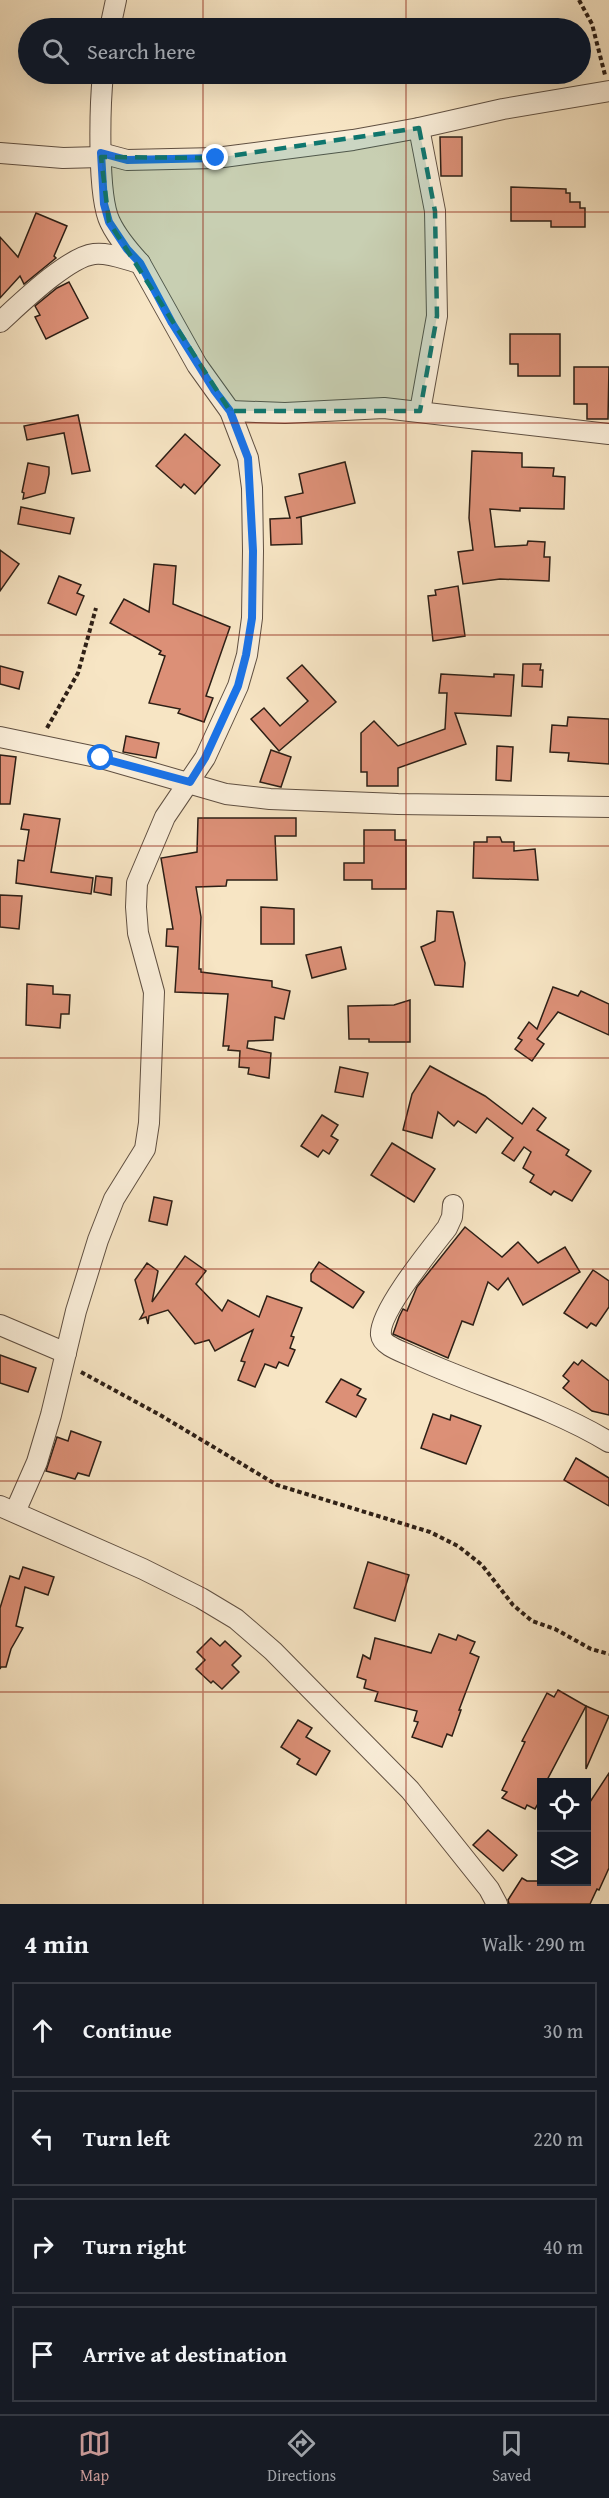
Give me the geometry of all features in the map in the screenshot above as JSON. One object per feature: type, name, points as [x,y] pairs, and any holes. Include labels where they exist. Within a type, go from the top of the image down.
[{"type":"street","points":[[112,18],[116,0]]},
{"type":"street","points":[[103,84],[101,155],[104,204],[109,222],[127,249],[140,263],[172,323],[214,390],[230,411],[248,458],[253,551],[252,618],[238,686],[205,758],[165,817],[137,883],[138,933],[154,992],[155,1015],[149,1123],[145,1149],[114,1199],[98,1240],[37,1462],[8,1509],[143,1569],[201,1598],[236,1619],[286,1664],[410,1790],[489,1889],[497,1904]]},
{"type":"street","points":[[0,153],[63,158],[101,155],[127,160],[216,158],[352,140],[503,109],[606,91]]},
{"type":"street","points":[[419,128],[435,211],[437,316],[420,411]]},
{"type":"street","points":[[0,322],[56,274],[82,257],[96,254],[140,263]]},
{"type":"street","points":[[230,411],[285,413],[384,408],[609,434]]},
{"type":"street","points":[[0,737],[34,746],[101,758],[226,794],[270,799],[398,804],[609,807]]},
{"type":"street","points":[[453,1205],[452,1217],[447,1228],[399,1291],[381,1330],[381,1337],[385,1342],[410,1355],[555,1414],[609,1442]]},
{"type":"street","points":[[0,1324],[65,1358]]},
{"type":"path","points":[[579,0],[589,18]]},
{"type":"path","points":[[591,22],[605,69],[606,91]]},
{"type":"path","points":[[34,746],[55,717],[60,703],[78,673],[96,608]]},
{"type":"path","points":[[65,1358],[277,1485],[430,1532],[458,1546],[482,1565],[513,1605],[532,1621],[555,1629],[591,1649],[609,1654]]},
{"type":"highlighted area","points":[[419,128],[435,211],[437,316],[420,411],[230,411],[109,222],[101,157],[216,158]]},
{"type":"building","points":[[440,137],[462,137],[462,176],[441,176]]},
{"type":"building","points":[[511,187],[566,189],[566,193],[570,193],[570,202],[580,202],[580,208],[585,208],[585,227],[551,227],[551,221],[511,221]]},
{"type":"building","points":[[36,213],[67,226],[54,256],[56,258],[24,284],[20,276],[0,298],[0,237],[18,257]]},
{"type":"building","points":[[69,282],[88,318],[46,339],[35,317],[40,315],[35,306],[57,288]]},
{"type":"building","points":[[510,334],[560,334],[560,376],[518,376],[518,364],[510,364]]},
{"type":"building","points":[[574,367],[609,367],[608,419],[587,419],[587,404],[574,404]]},
{"type":"building","points":[[78,415],[90,471],[72,474],[64,433],[27,440],[24,426]]},
{"type":"building","points":[[185,434],[220,465],[195,494],[184,484],[181,488],[156,466]]},
{"type":"building","points":[[472,451],[522,453],[522,467],[554,468],[553,476],[565,477],[564,509],[520,508],[520,511],[490,509],[495,547],[527,545],[528,541],[545,542],[544,557],[550,557],[549,581],[500,579],[463,584],[458,552],[473,550],[469,518]]},
{"type":"building","points":[[345,462],[355,503],[296,518],[301,517],[302,544],[271,545],[270,519],[290,518],[285,497],[303,493],[299,474]]},
{"type":"building","points":[[28,463],[49,467],[49,474],[45,493],[23,499],[24,493],[22,492]]},
{"type":"building","points":[[21,507],[74,518],[70,534],[18,524]]},
{"type":"building","points":[[0,550],[19,564],[0,591]]},
{"type":"building","points":[[154,564],[176,566],[173,604],[230,627],[206,696],[213,698],[204,722],[178,713],[180,709],[149,703],[165,656],[159,654],[161,651],[110,623],[124,599],[149,612]]},
{"type":"building","points":[[59,576],[81,585],[77,593],[84,596],[76,615],[48,603]]},
{"type":"building","points":[[458,586],[465,636],[433,641],[428,596],[436,595],[435,590]]},
{"type":"building","points":[[523,664],[541,664],[542,687],[522,686]]},
{"type":"building","points":[[302,665],[336,702],[279,751],[251,719],[264,708],[280,726],[308,701],[287,678]]},
{"type":"building","points":[[0,666],[23,672],[19,689],[0,684]]},
{"type":"building","points":[[441,674],[494,677],[494,674],[514,675],[511,716],[455,713],[466,744],[398,768],[398,786],[367,786],[367,772],[361,772],[361,733],[374,721],[398,746],[445,729],[447,693],[439,693]]},
{"type":"building","points":[[568,717],[609,719],[609,764],[568,761],[569,753],[550,752],[552,725],[567,726]]},
{"type":"building","points":[[126,736],[159,743],[156,758],[123,752]]},
{"type":"building","points":[[497,746],[513,747],[511,781],[496,780]]},
{"type":"building","points":[[271,750],[291,757],[281,787],[260,782]]},
{"type":"building","points":[[0,755],[16,757],[10,804],[0,804]]},
{"type":"building","points":[[24,814],[60,819],[51,872],[93,878],[91,894],[16,883],[18,860],[24,861],[29,830],[21,829]]},
{"type":"building","points":[[198,818],[296,818],[296,836],[275,836],[277,880],[227,880],[226,886],[196,887],[201,917],[199,969],[201,972],[272,981],[272,987],[290,991],[284,1019],[275,1017],[273,1040],[248,1041],[247,1048],[271,1053],[269,1078],[248,1074],[249,1068],[239,1067],[240,1051],[228,1050],[229,1046],[223,1046],[228,994],[175,992],[178,947],[166,946],[167,929],[173,929],[161,858],[197,852]]},
{"type":"building","points":[[364,830],[395,830],[395,840],[406,840],[406,889],[372,889],[372,880],[344,880],[344,863],[364,863]]},
{"type":"building","points":[[487,837],[500,837],[502,842],[514,842],[514,851],[535,849],[538,880],[473,878],[474,842],[487,842]]},
{"type":"building","points":[[96,876],[112,878],[111,895],[94,892]]},
{"type":"building","points":[[0,895],[22,896],[19,929],[0,927]]},
{"type":"building","points":[[261,907],[294,909],[294,944],[261,944]]},
{"type":"building","points":[[437,911],[453,912],[465,963],[463,987],[435,985],[421,947],[435,941]]},
{"type":"building","points":[[341,947],[346,969],[312,978],[306,955]]},
{"type":"building","points":[[27,984],[53,986],[53,994],[70,995],[69,1014],[61,1014],[60,1028],[26,1025]]},
{"type":"building","points":[[553,987],[578,996],[581,991],[609,1004],[609,1035],[558,1012],[537,1039],[544,1044],[532,1061],[515,1049],[522,1040],[518,1038],[529,1022],[537,1029]]},
{"type":"building","points":[[410,1000],[410,1042],[369,1042],[369,1039],[349,1039],[348,1006],[394,1005]]},
{"type":"building","points":[[430,1066],[485,1096],[522,1124],[533,1108],[546,1118],[537,1130],[569,1150],[566,1155],[591,1171],[572,1201],[554,1191],[551,1195],[530,1182],[534,1175],[523,1168],[531,1152],[524,1147],[514,1161],[502,1153],[513,1138],[487,1118],[476,1133],[458,1121],[454,1126],[438,1112],[432,1138],[403,1130],[412,1094]]},
{"type":"building","points":[[340,1067],[368,1073],[363,1097],[335,1092]]},
{"type":"building","points":[[322,1115],[338,1125],[331,1136],[338,1140],[329,1154],[323,1150],[318,1157],[301,1146]]},
{"type":"building","points":[[392,1143],[435,1169],[414,1202],[371,1175]]},
{"type":"building","points":[[154,1197],[172,1201],[167,1225],[149,1221]]},
{"type":"building","points":[[465,1227],[502,1257],[518,1242],[538,1263],[565,1247],[580,1272],[523,1305],[508,1278],[498,1290],[488,1282],[473,1325],[462,1321],[448,1358],[393,1334],[403,1309],[407,1311],[417,1287]]},
{"type":"building","points":[[185,1256],[206,1271],[196,1284],[222,1311],[228,1300],[259,1317],[267,1296],[302,1308],[291,1336],[294,1337],[290,1348],[295,1350],[288,1366],[279,1362],[276,1368],[265,1364],[255,1387],[238,1380],[245,1362],[241,1361],[253,1330],[215,1351],[209,1340],[195,1344],[168,1310],[149,1316],[148,1324],[146,1317],[140,1319],[144,1312],[135,1280],[147,1263],[158,1271],[152,1302]]},
{"type":"building","points":[[319,1262],[364,1292],[353,1308],[311,1281],[311,1274]]},
{"type":"building","points":[[593,1270],[609,1281],[609,1307],[596,1326],[591,1323],[587,1328],[564,1313]]},
{"type":"building","points":[[0,1355],[36,1368],[28,1392],[0,1383]]},
{"type":"building","points":[[582,1360],[609,1381],[609,1415],[592,1411],[563,1388],[569,1381],[563,1376],[574,1362],[578,1365]]},
{"type":"building","points":[[341,1379],[361,1389],[357,1395],[366,1399],[356,1417],[326,1402]]},
{"type":"building","points":[[433,1414],[450,1420],[451,1415],[481,1426],[466,1464],[421,1448]]},
{"type":"building","points":[[71,1431],[101,1442],[89,1476],[78,1473],[75,1479],[46,1471],[57,1437],[68,1441]]},
{"type":"building","points":[[576,1458],[609,1478],[609,1506],[564,1480]]},
{"type":"building","points":[[368,1562],[409,1575],[395,1621],[354,1608]]},
{"type":"building","points":[[23,1567],[54,1577],[48,1595],[25,1587],[16,1626],[23,1628],[11,1649],[6,1667],[0,1669],[0,1608],[10,1576],[19,1579]]},
{"type":"building","points":[[439,1634],[456,1640],[458,1635],[475,1642],[470,1653],[479,1657],[452,1736],[447,1734],[442,1747],[412,1737],[418,1722],[414,1721],[417,1711],[375,1701],[378,1692],[364,1688],[366,1680],[357,1677],[363,1655],[370,1659],[375,1638],[431,1653]]},
{"type":"building","points":[[211,1638],[220,1646],[225,1641],[241,1656],[232,1665],[239,1672],[222,1689],[213,1681],[211,1683],[196,1669],[205,1660],[197,1652]]},
{"type":"building","points":[[558,1690],[586,1706],[548,1778],[537,1778],[535,1809],[527,1805],[525,1809],[502,1798],[507,1792],[502,1790],[525,1742],[522,1741],[547,1693],[554,1697]]},
{"type":"building","points":[[586,1706],[609,1716],[586,1769]]},
{"type":"building","points":[[298,1720],[312,1728],[306,1737],[330,1751],[316,1775],[297,1764],[300,1759],[281,1747]]},
{"type":"building","points":[[609,1773],[609,1868],[590,1904],[509,1904],[508,1900],[522,1878],[527,1881],[537,1881],[537,1886],[591,1886],[591,1800]]},
{"type":"building","points":[[488,1830],[517,1855],[503,1871],[473,1845]]},
{"type":"route","points":[[101,758],[190,782],[205,758],[238,686],[246,655],[252,618],[253,551],[252,488],[248,458],[237,424],[230,411],[214,390],[172,323],[140,263],[127,249],[109,222],[104,204],[101,153],[127,160],[216,158]]}]
